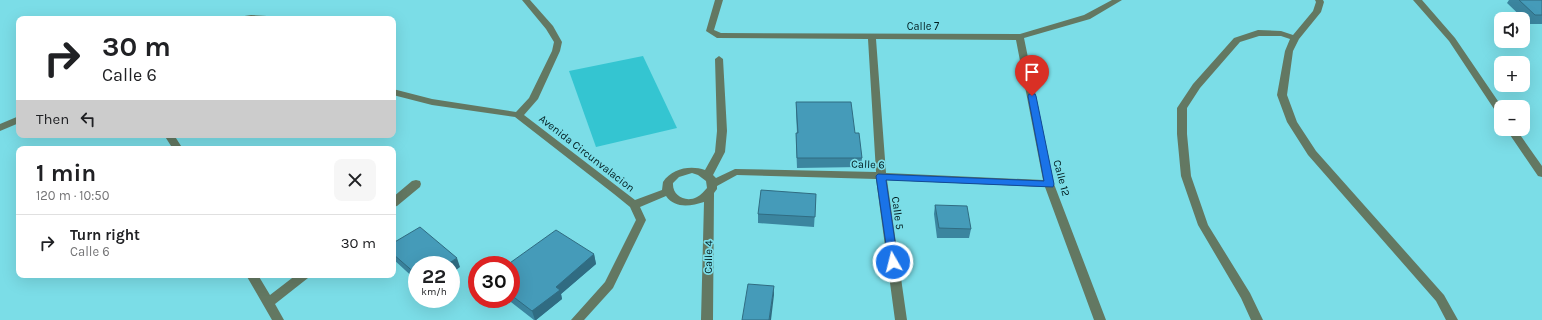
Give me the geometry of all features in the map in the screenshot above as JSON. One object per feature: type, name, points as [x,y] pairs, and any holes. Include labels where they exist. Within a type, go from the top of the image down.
[{"type":"street","points":[[518,115],[533,99],[556,51],[558,42],[550,28],[526,0]]},
{"type":"street","name":"Calle 7","points":[[719,0],[710,30],[720,36],[872,38],[1020,37],[1087,16],[1118,0]]},
{"type":"street","points":[[1320,0],[1317,12],[1295,38],[1289,50],[1282,94],[1292,122],[1312,152],[1440,298],[1452,320]]},
{"type":"street","points":[[1417,0],[1426,7],[1449,35],[1494,102]]},
{"type":"street","points":[[1257,320],[1246,296],[1203,225],[1186,176],[1182,134],[1182,108],[1196,86],[1237,40],[1258,33],[1281,34],[1295,38]]},
{"type":"street","name":"Calle 12","points":[[1020,37],[1049,184],[1100,320]]},
{"type":"street","name":"Calle 5","points":[[872,38],[881,176],[901,320]]},
{"type":"street","name":"Calle 4","points":[[707,320],[710,184],[720,152],[722,131],[719,59]]},
{"type":"street","name":"Avenida Circunvalacion","points":[[396,94],[433,102],[499,110],[518,115],[618,191],[634,205],[641,220],[613,279],[577,320]]},
{"type":"street","points":[[0,128],[16,120]]},
{"type":"street","points":[[1517,136],[1542,174]]},
{"type":"street","points":[[692,170],[701,172],[710,184],[698,201],[683,202],[670,196],[667,192],[669,180],[675,174],[692,170]]},
{"type":"street","name":"Calle 6","points":[[710,184],[735,172],[881,176],[1049,184]]},
{"type":"street","points":[[396,201],[416,184]]},
{"type":"street","points":[[634,205],[667,192]]},
{"type":"street","points":[[254,278],[278,320]]},
{"type":"street","points":[[268,303],[300,278]]},
{"type":"shaded area","points":[[643,56],[677,128],[596,147],[569,71]]},
{"type":"building","points":[[1519,0],[1542,0],[1542,15],[1535,15]]},
{"type":"building","points":[[796,102],[851,102],[855,133],[859,133],[862,158],[797,158],[796,133],[798,133]]},
{"type":"building","points":[[761,190],[816,194],[815,217],[758,214]]},
{"type":"building","points":[[935,205],[967,206],[971,229],[939,228]]},
{"type":"building","points":[[420,227],[455,256],[408,256],[408,267],[396,257],[396,241]]},
{"type":"building","points":[[556,230],[594,254],[556,287],[560,290],[532,311],[520,302],[520,256]]},
{"type":"building","points":[[748,284],[774,286],[769,320],[742,320]]},
{"type":"route","points":[[893,262],[881,176],[1049,184],[1032,96]]}]
